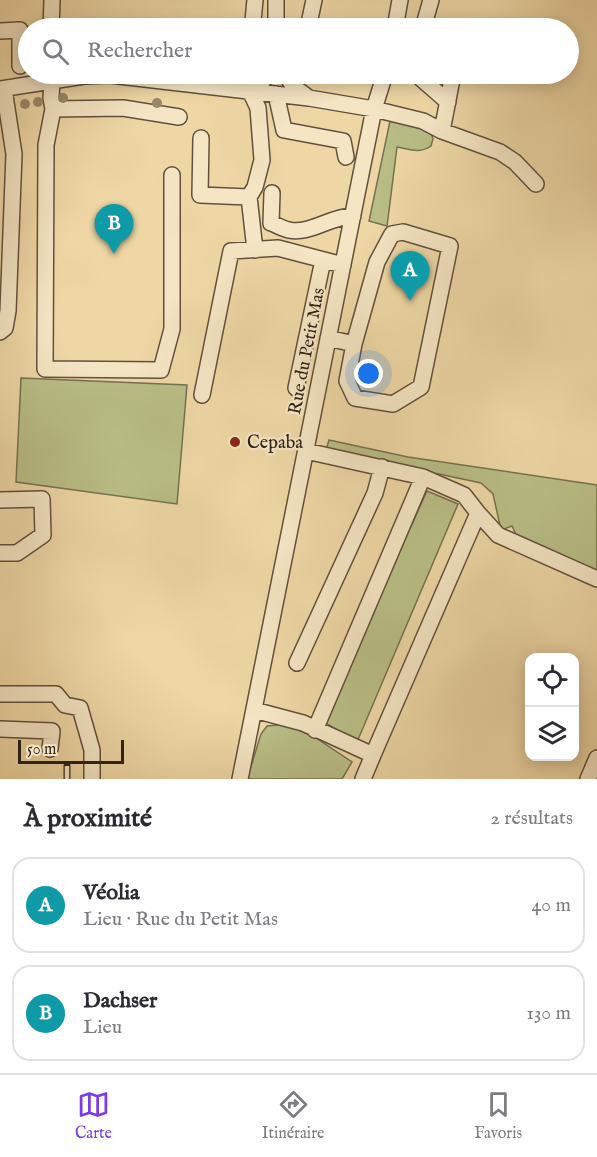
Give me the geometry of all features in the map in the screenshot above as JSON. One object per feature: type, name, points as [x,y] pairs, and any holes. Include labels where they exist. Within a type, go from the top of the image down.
[{"type":"street","points":[[51,18],[52,0]]},
{"type":"street","points":[[253,18],[255,0]]},
{"type":"street","points":[[276,0],[276,18]]},
{"type":"street","points":[[310,18],[314,0]]},
{"type":"street","points":[[397,18],[400,0]]},
{"type":"street","points":[[426,18],[431,0]]},
{"type":"street","points":[[0,31],[18,30]]},
{"type":"street","points":[[0,332],[5,328],[8,311],[14,154],[5,123],[2,89],[33,84]]},
{"type":"street","points":[[52,84],[53,109],[46,145],[45,369],[161,370],[172,329],[172,174]]},
{"type":"street","points":[[189,84],[309,98],[374,109],[423,121],[442,131],[500,152],[515,162],[536,184]]},
{"type":"street","points":[[250,91],[259,84]]},
{"type":"street","points":[[292,84],[309,98]]},
{"type":"street","name":"Rue du Petit Mas","points":[[240,779],[374,109],[382,84]]},
{"type":"street","points":[[427,84],[448,102]]},
{"type":"street","points":[[442,131],[451,84]]},
{"type":"street","points":[[250,91],[258,108],[262,160],[255,187],[249,197],[255,250]]},
{"type":"street","points":[[276,94],[284,130],[343,141],[346,157]]},
{"type":"street","points":[[53,109],[123,108],[179,117]]},
{"type":"street","points":[[201,138],[200,195],[249,197]]},
{"type":"street","points":[[272,193],[271,223],[289,231],[305,231],[342,216],[353,216]]},
{"type":"street","points":[[403,232],[450,246],[421,387],[393,404],[355,398],[347,381],[354,344],[377,262],[392,234],[403,232]]},
{"type":"street","points":[[202,395],[231,251],[278,248],[343,265]]},
{"type":"street","points":[[296,388],[323,260]]},
{"type":"street","points":[[328,338],[354,344]]},
{"type":"street","points":[[306,451],[423,477],[464,495],[498,536],[597,579]]},
{"type":"street","points":[[297,663],[375,493],[382,467]]},
{"type":"street","points":[[315,729],[423,477]]},
{"type":"street","points":[[0,500],[42,499],[43,536],[17,553],[0,553]]},
{"type":"street","points":[[363,779],[478,513]]},
{"type":"street","points":[[0,694],[56,694],[64,705],[80,708],[92,750],[92,779]]},
{"type":"street","points":[[254,710],[303,723],[373,755]]},
{"type":"street","points":[[0,729],[52,730],[50,749]]},
{"type":"street","points":[[588,779],[597,758]]},
{"type":"green space","points":[[396,118],[431,132],[433,139],[431,146],[423,150],[397,147],[387,226],[369,221],[390,121]]},
{"type":"green space","points":[[21,378],[187,385],[177,504],[16,482]]},
{"type":"green space","points":[[329,440],[408,457],[597,485],[597,575],[518,539],[512,526],[501,530],[493,494],[481,483],[326,450]]},
{"type":"green space","points":[[427,491],[458,504],[357,742],[322,721]]},
{"type":"green space","points":[[287,724],[316,738],[352,762],[342,779],[247,779],[261,734],[267,726]]},
{"type":"railway","points":[[67,766],[67,779]]},
{"type":"place","name":"Dachser","points":[[114,254]]},
{"type":"place","name":"Véolia","points":[[410,301]]},
{"type":"place","name":"Cepaba","points":[[235,442]]}]
